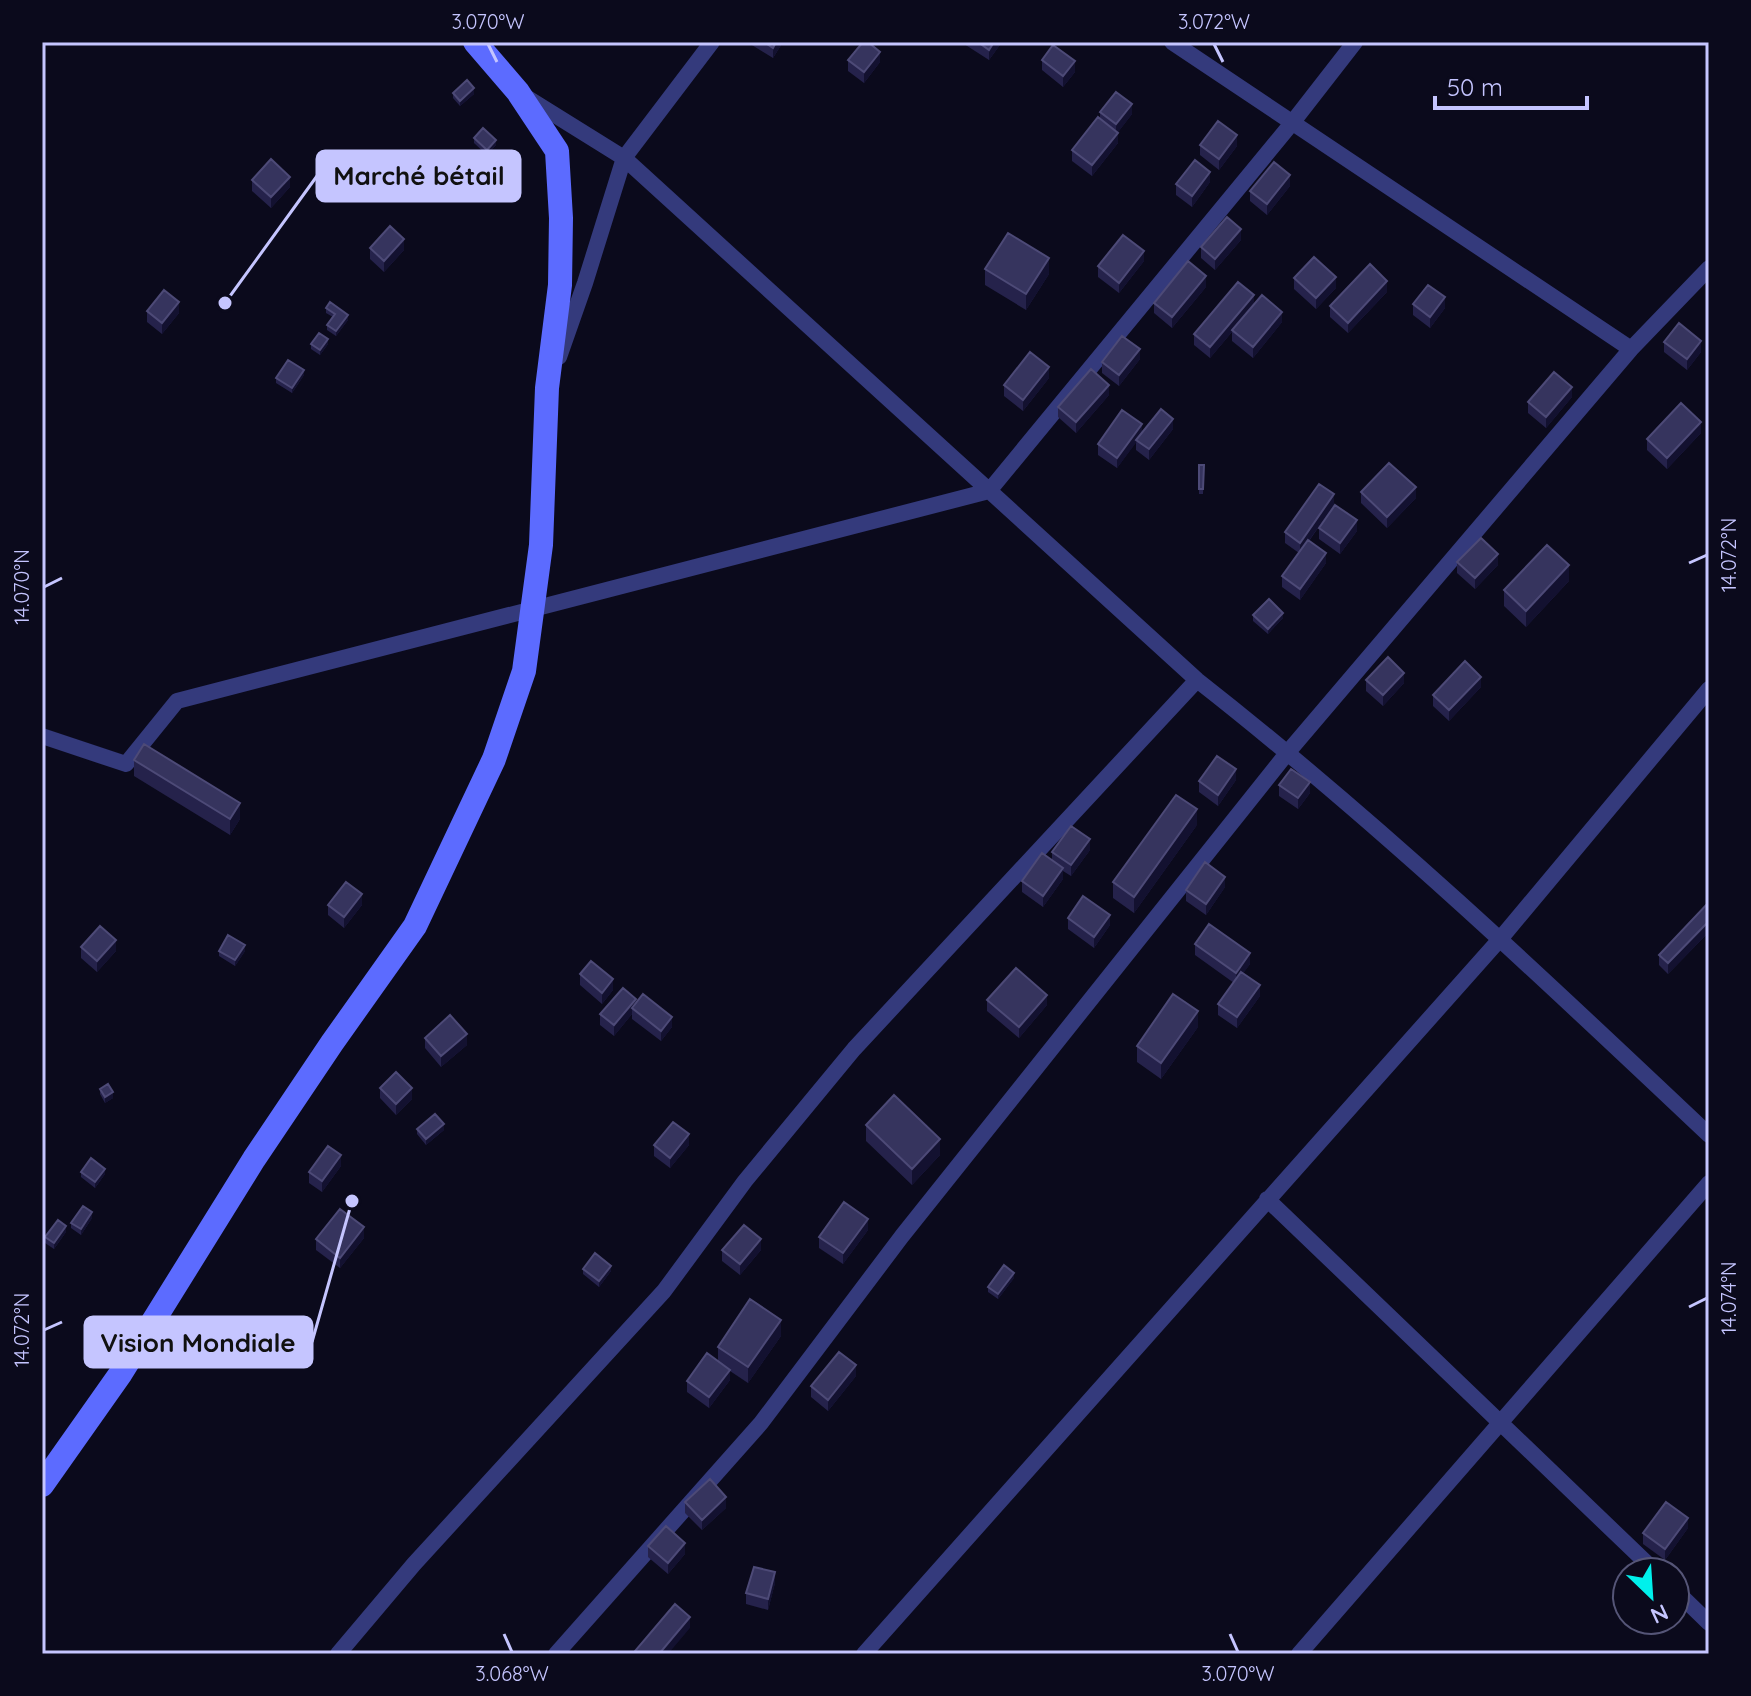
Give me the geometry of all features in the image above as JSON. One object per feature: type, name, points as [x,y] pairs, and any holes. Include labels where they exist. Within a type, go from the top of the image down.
[{"type":"street","points":[[42,1485],[121,1373],[289,1107],[415,926],[494,759],[524,671],[541,545],[547,388],[560,285],[561,218],[557,151],[518,92],[475,42]]},
{"type":"street","points":[[547,388],[585,283],[624,158],[712,42]]},
{"type":"street","points":[[1172,42],[1631,349]]},
{"type":"street","points":[[42,736],[126,764],[177,701],[989,491],[1355,42]]},
{"type":"street","points":[[518,92],[624,158],[1197,680],[1288,752],[1501,938],[1709,1135]]},
{"type":"street","points":[[556,1654],[761,1423],[902,1236],[1288,752],[1631,349],[1709,268]]},
{"type":"street","points":[[338,1654],[414,1564],[664,1291],[745,1181],[854,1049],[1197,680]]},
{"type":"street","points":[[864,1654],[1501,938],[1709,689]]},
{"type":"street","points":[[1299,1654],[1709,1183]]},
{"type":"street","points":[[1267,1199],[1639,1556]]},
{"type":"street","points":[[1691,1606],[1709,1623]]},
{"type":"building","points":[[863,42],[868,42],[880,52],[864,72],[848,60]]},
{"type":"building","points":[[978,42],[994,42],[989,50]]},
{"type":"building","points":[[1053,45],[1075,61],[1063,76],[1042,60]]},
{"type":"building","points":[[467,80],[474,88],[460,101],[453,93]]},
{"type":"building","points":[[1116,92],[1132,104],[1116,124],[1100,112]]},
{"type":"building","points":[[1098,117],[1118,133],[1092,165],[1072,150]]},
{"type":"building","points":[[1218,121],[1237,135],[1219,159],[1200,145]]},
{"type":"building","points":[[483,128],[496,140],[487,150],[474,138]]},
{"type":"building","points":[[271,159],[290,177],[271,197],[252,180]]},
{"type":"building","points":[[1195,160],[1210,172],[1192,196],[1176,184]]},
{"type":"building","points":[[1274,162],[1290,175],[1267,204],[1250,191]]},
{"type":"building","points":[[1227,217],[1241,229],[1215,259],[1201,247]]},
{"type":"building","points":[[390,226],[404,239],[384,261],[370,248]]},
{"type":"building","points":[[1008,233],[1049,258],[1026,294],[985,269]]},
{"type":"building","points":[[1123,235],[1144,251],[1119,283],[1098,266]]},
{"type":"building","points":[[1314,257],[1336,277],[1316,298],[1294,278]]},
{"type":"building","points":[[1188,261],[1206,276],[1172,317],[1154,303]]},
{"type":"building","points":[[1370,264],[1387,281],[1348,323],[1330,306]]},
{"type":"building","points":[[1238,282],[1254,295],[1210,347],[1194,334]]},
{"type":"building","points":[[1428,285],[1445,297],[1430,317],[1413,304]]},
{"type":"building","points":[[164,290],[179,302],[162,323],[147,311]]},
{"type":"building","points":[[1262,295],[1282,312],[1253,347],[1232,330]]},
{"type":"building","points":[[330,302],[348,315],[336,331],[327,325],[335,314],[326,308]]},
{"type":"building","points":[[1679,323],[1701,341],[1687,359],[1664,342]]},
{"type":"building","points":[[319,333],[328,339],[320,350],[311,344]]},
{"type":"building","points":[[1122,336],[1140,349],[1119,375],[1102,362]]},
{"type":"building","points":[[1030,352],[1049,367],[1023,400],[1004,385]]},
{"type":"building","points":[[288,360],[304,370],[292,388],[276,378]]},
{"type":"building","points":[[1091,369],[1109,385],[1076,422],[1058,407]]},
{"type":"building","points":[[1554,372],[1572,387],[1546,417],[1528,402]]},
{"type":"building","points":[[1681,403],[1701,422],[1667,458],[1647,439]]},
{"type":"building","points":[[1161,409],[1173,419],[1149,449],[1136,440]]},
{"type":"building","points":[[1122,410],[1142,424],[1117,458],[1098,444]]},
{"type":"building","points":[[1389,463],[1416,487],[1387,517],[1361,492]]},
{"type":"building","points":[[1199,465],[1204,465],[1203,489],[1199,489]]},
{"type":"building","points":[[1319,484],[1334,494],[1300,543],[1285,532]]},
{"type":"building","points":[[1335,505],[1357,520],[1340,543],[1319,528]]},
{"type":"building","points":[[1481,538],[1498,554],[1475,578],[1457,562]]},
{"type":"building","points":[[1308,540],[1326,553],[1300,589],[1282,576]]},
{"type":"building","points":[[1547,545],[1569,565],[1526,611],[1504,590]]},
{"type":"building","points":[[1269,599],[1283,613],[1268,629],[1253,615]]},
{"type":"building","points":[[1388,657],[1404,673],[1383,695],[1366,680]]},
{"type":"building","points":[[1465,661],[1481,677],[1449,710],[1433,695]]},
{"type":"building","points":[[144,744],[240,803],[230,819],[134,760]]},
{"type":"building","points":[[1217,756],[1236,769],[1218,795],[1199,781]]},
{"type":"building","points":[[1291,769],[1310,782],[1298,798],[1279,785]]},
{"type":"building","points":[[1176,795],[1197,809],[1134,897],[1113,882]]},
{"type":"building","points":[[1071,826],[1090,839],[1071,865],[1052,852]]},
{"type":"building","points":[[1042,853],[1063,868],[1043,896],[1022,881]]},
{"type":"building","points":[[1205,862],[1225,877],[1206,904],[1186,890]]},
{"type":"building","points":[[346,882],[362,894],[344,917],[328,905]]},
{"type":"building","points":[[1083,896],[1110,915],[1094,937],[1068,918]]},
{"type":"building","points":[[1709,902],[1709,921],[1668,963],[1659,955]]},
{"type":"building","points":[[1209,924],[1250,953],[1236,973],[1195,944]]},
{"type":"building","points":[[100,926],[116,940],[97,961],[81,947]]},
{"type":"building","points":[[228,935],[245,945],[235,960],[219,951]]},
{"type":"building","points":[[591,961],[613,979],[602,993],[580,974]]},
{"type":"building","points":[[1016,968],[1047,995],[1019,1027],[987,1000]]},
{"type":"building","points":[[1241,972],[1260,985],[1237,1017],[1218,1004]]},
{"type":"building","points":[[623,988],[636,999],[614,1025],[600,1014]]},
{"type":"building","points":[[643,994],[672,1017],[661,1031],[632,1008]]},
{"type":"building","points":[[1173,994],[1198,1011],[1161,1063],[1137,1046]]},
{"type":"building","points":[[450,1015],[467,1034],[441,1056],[425,1038]]},
{"type":"building","points":[[396,1072],[412,1088],[396,1104],[380,1088]]},
{"type":"building","points":[[108,1084],[113,1092],[105,1097],[100,1089]]},
{"type":"building","points":[[894,1095],[940,1139],[912,1169],[866,1125]]},
{"type":"building","points":[[435,1114],[444,1124],[426,1139],[417,1129]]},
{"type":"building","points":[[673,1122],[689,1134],[670,1158],[654,1145]]},
{"type":"building","points":[[328,1146],[341,1155],[322,1181],[309,1172]]},
{"type":"building","points":[[91,1158],[105,1169],[95,1182],[81,1172]]},
{"type":"building","points":[[844,1202],[868,1219],[843,1253],[819,1237]]},
{"type":"building","points":[[83,1206],[92,1212],[81,1229],[71,1223]]},
{"type":"building","points":[[340,1209],[364,1227],[340,1258],[316,1239]]},
{"type":"building","points":[[58,1220],[66,1226],[54,1243],[45,1237]]},
{"type":"building","points":[[744,1225],[761,1239],[740,1264],[722,1250]]},
{"type":"building","points":[[595,1253],[611,1266],[599,1281],[583,1269]]},
{"type":"building","points":[[1004,1265],[1014,1273],[998,1294],[988,1287]]},
{"type":"building","points":[[750,1299],[781,1320],[748,1367],[718,1347]]},
{"type":"building","points":[[839,1352],[856,1365],[828,1400],[811,1386]]},
{"type":"building","points":[[707,1353],[730,1370],[709,1397],[687,1381]]},
{"type":"building","points":[[710,1479],[726,1497],[702,1520],[685,1502]]},
{"type":"building","points":[[1666,1502],[1688,1518],[1665,1549],[1643,1533]]},
{"type":"building","points":[[666,1526],[685,1543],[668,1563],[648,1546]]},
{"type":"building","points":[[754,1567],[775,1572],[768,1599],[746,1593]]},
{"type":"building","points":[[675,1604],[690,1617],[659,1654],[639,1654],[635,1651]]},
{"type":"place","name":"Marché bétail","points":[[225,303]]},
{"type":"place","name":"Vision Mondiale","points":[[352,1201]]}]
